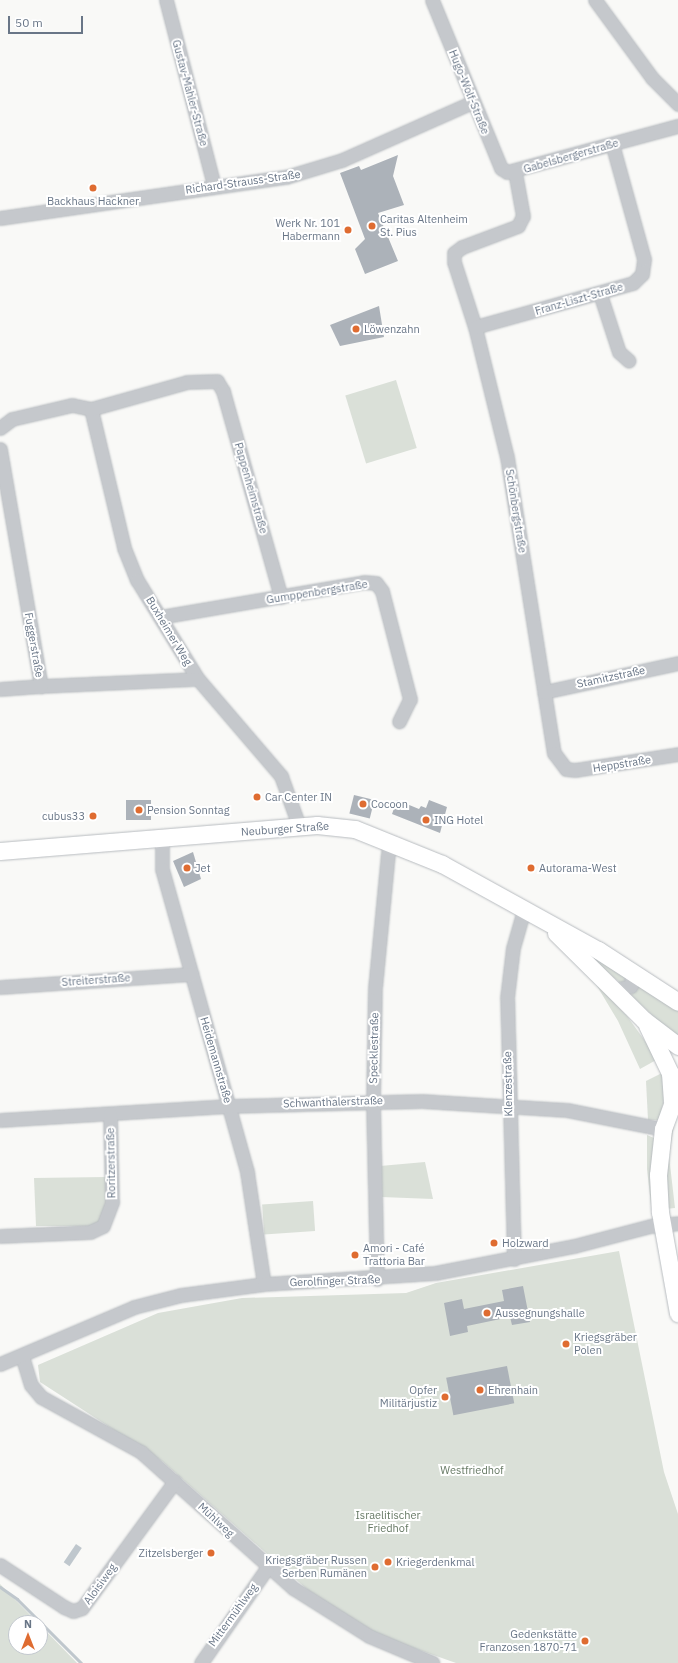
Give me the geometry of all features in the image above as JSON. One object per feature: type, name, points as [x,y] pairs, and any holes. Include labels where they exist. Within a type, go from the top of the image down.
[{"type":"main road","name":"Neuburger Straße","points":[[0,851],[299,826],[348,828],[389,842],[442,864],[632,971],[677,1000]]},
{"type":"main road","name":"Neuburger Straße","points":[[547,924],[644,1020],[678,1046]]},
{"type":"main road","name":"Neuburger Straße","points":[[644,1020],[666,1063],[675,1095]]},
{"type":"main road","points":[[675,1095],[663,1129],[658,1175],[670,1224],[678,1313]]},
{"type":"street","name":"Gustav-Mahler-Straße","points":[[166,0],[214,186]]},
{"type":"street","name":"Hugo-Wolf-Straße","points":[[432,0],[501,168],[515,172]]},
{"type":"street","points":[[595,0],[652,78],[678,104]]},
{"type":"street","name":"Richard-Strauss-Straße","points":[[0,218],[313,171],[473,102]]},
{"type":"street","name":"Gabelsbergerstraße","points":[[454,253],[462,247],[518,226],[523,216],[515,172],[678,126]]},
{"type":"street","name":"Franz-Liszt-Straße","points":[[475,327],[600,294],[632,283],[642,274],[644,259],[612,144]]},
{"type":"street","name":"Schönbergstraße","points":[[454,253],[475,327],[507,457],[554,754],[566,769]]},
{"type":"street","points":[[600,294],[619,352],[629,361]]},
{"type":"street","name":"Pappenheimstraße","points":[[91,409],[187,382],[217,381],[223,391],[281,597]]},
{"type":"street","points":[[0,428],[12,419],[72,405],[91,409]]},
{"type":"street","name":"Buxheimer Weg","points":[[91,409],[124,548],[137,580],[198,679],[281,776],[299,826]]},
{"type":"street","name":"Fuggerstraße","points":[[0,449],[41,686],[198,679]]},
{"type":"street","name":"Gumppenbergstraße","points":[[160,617],[364,582],[376,583],[382,591],[410,699],[399,722]]},
{"type":"street","name":"Stamitzstraße","points":[[544,692],[678,663]]},
{"type":"street","points":[[0,689],[41,686]]},
{"type":"street","name":"Heppstraße","points":[[566,769],[593,769],[678,754]]},
{"type":"street","name":"Heidemannstraße","points":[[162,838],[162,869],[247,1172],[264,1284]]},
{"type":"street","name":"Specklestraße","points":[[377,1279],[373,1100],[376,988],[389,842]]},
{"type":"street","name":"Klenzestraße","points":[[514,1259],[508,1105],[506,998],[513,948],[524,910]]},
{"type":"street","points":[[614,990],[630,986],[634,979],[632,971]]},
{"type":"street","name":"Streiterstraße","points":[[0,986],[192,974]]},
{"type":"street","name":"Schwanthalerstraße","points":[[0,1120],[229,1106],[373,1100],[508,1105],[567,1110],[663,1129]]},
{"type":"street","name":"Roritzerstraße","points":[[0,1236],[90,1232],[103,1226],[112,1202],[110,1114]]},
{"type":"street","name":"Gerolfinger Straße","points":[[0,1364],[22,1356],[134,1307],[182,1295],[264,1284],[377,1279],[514,1259],[670,1224]]},
{"type":"street","name":"Mühlweg","points":[[22,1356],[31,1385],[41,1397],[141,1452],[175,1481],[267,1568],[369,1636],[433,1663]]},
{"type":"street","name":"Aloisiweg","points":[[0,1565],[64,1607],[73,1611],[82,1608],[175,1481]]},
{"type":"street","name":"Mittermühlweg","points":[[202,1663],[267,1568]]},
{"type":"green space","points":[[396,380],[417,448],[366,463],[345,395]]},
{"type":"green space","points":[[579,947],[629,974],[628,982],[619,982]]},
{"type":"green space","points":[[594,981],[627,1016],[658,1059],[640,1069],[618,1021]]},
{"type":"green space","points":[[642,982],[678,1008],[678,1040],[631,995]]},
{"type":"green space","points":[[662,1073],[664,1100],[659,1120],[648,1120],[646,1081]]},
{"type":"green space","points":[[678,1101],[669,1156],[675,1208],[665,1209],[665,1156]]},
{"type":"green space","points":[[647,1135],[654,1138],[651,1205],[647,1169]]},
{"type":"green space","points":[[425,1162],[433,1199],[381,1197],[380,1166]]},
{"type":"green space","points":[[106,1177],[107,1201],[100,1222],[89,1226],[36,1226],[34,1178]]},
{"type":"green space","points":[[313,1201],[315,1231],[264,1234],[262,1205]]},
{"type":"green space","name":"Westfriedhof","points":[[619,1251],[664,1472],[678,1514],[678,1663],[456,1663],[377,1635],[309,1591],[162,1461],[40,1382],[38,1365],[158,1313],[242,1298],[406,1293],[436,1283]]},
{"type":"green space","points":[[0,1584],[30,1615],[8,1615],[8,1655],[48,1655],[48,1633],[77,1663],[0,1663]]},
{"type":"shaded area","points":[[76,1544],[82,1548],[70,1566],[64,1562]]},
{"type":"building","name":"Caritas Altenheim St. Pius","points":[[398,155],[393,176],[404,205],[378,213],[398,261],[365,274],[355,249],[365,239],[340,173],[359,166],[361,170]]},
{"type":"building","name":"Löwenzahn","points":[[379,306],[384,337],[340,346],[330,325]]},
{"type":"building","name":"Cocoon","points":[[354,795],[374,800],[370,819],[349,813]]},
{"type":"building","name":"Pension Sonntag","points":[[126,800],[151,800],[151,820],[126,820]]},
{"type":"building","name":"ING Hotel","points":[[397,800],[419,809],[421,806],[426,808],[429,800],[447,807],[440,833],[392,814]]},
{"type":"building","name":"Jet","points":[[193,852],[201,879],[184,887],[173,861]]},
{"type":"building","name":"Aussegnungshalle","points":[[523,1286],[530,1322],[512,1325],[510,1317],[467,1326],[468,1332],[450,1336],[444,1303],[462,1299],[464,1309],[504,1301],[502,1290]]},
{"type":"building","name":"Ehrenhain","points":[[507,1366],[514,1403],[453,1415],[446,1378]]},
{"type":"waterway","points":[[0,1587],[17,1599],[81,1663]]},
{"type":"place","name":"Backhaus Hackner","points":[[93,188]]},
{"type":"place","name":"Caritas Altenheim St. Pius","points":[[372,226]]},
{"type":"place","name":"Werk Nr. 101 Habermann","points":[[348,230]]},
{"type":"place","name":"Löwenzahn","points":[[356,329]]},
{"type":"place","name":"Car Center IN","points":[[257,797]]},
{"type":"place","name":"Cocoon","points":[[363,804]]},
{"type":"place","name":"Pension Sonntag","points":[[139,810]]},
{"type":"place","name":"cubus33","points":[[93,816]]},
{"type":"place","name":"ING Hotel","points":[[426,820]]},
{"type":"place","name":"Jet","points":[[187,868]]},
{"type":"place","name":"Autorama-West","points":[[531,868]]},
{"type":"place","name":"Holzward","points":[[494,1243]]},
{"type":"place","name":"Amori - Café Trattoria Bar","points":[[355,1255]]},
{"type":"place","name":"Aussegnungshalle","points":[[487,1313]]},
{"type":"place","name":"Kriegsgräber Polen","points":[[566,1344]]},
{"type":"place","name":"Ehrenhain","points":[[480,1390]]},
{"type":"place","name":"Opfer Militärjustiz","points":[[445,1397]]},
{"type":"place","name":"Zitzelsberger","points":[[211,1553]]},
{"type":"place","name":"Kriegerdenkmal","points":[[388,1562]]},
{"type":"place","name":"Kriegsgräber Russen Serben Rumänen","points":[[375,1567]]},
{"type":"place","name":"Gedenkstätte Franzosen 1870-71","points":[[585,1641]]},
{"type":"park label","name":"Israelitischer Friedhof","points":[[388,1522]]}]
